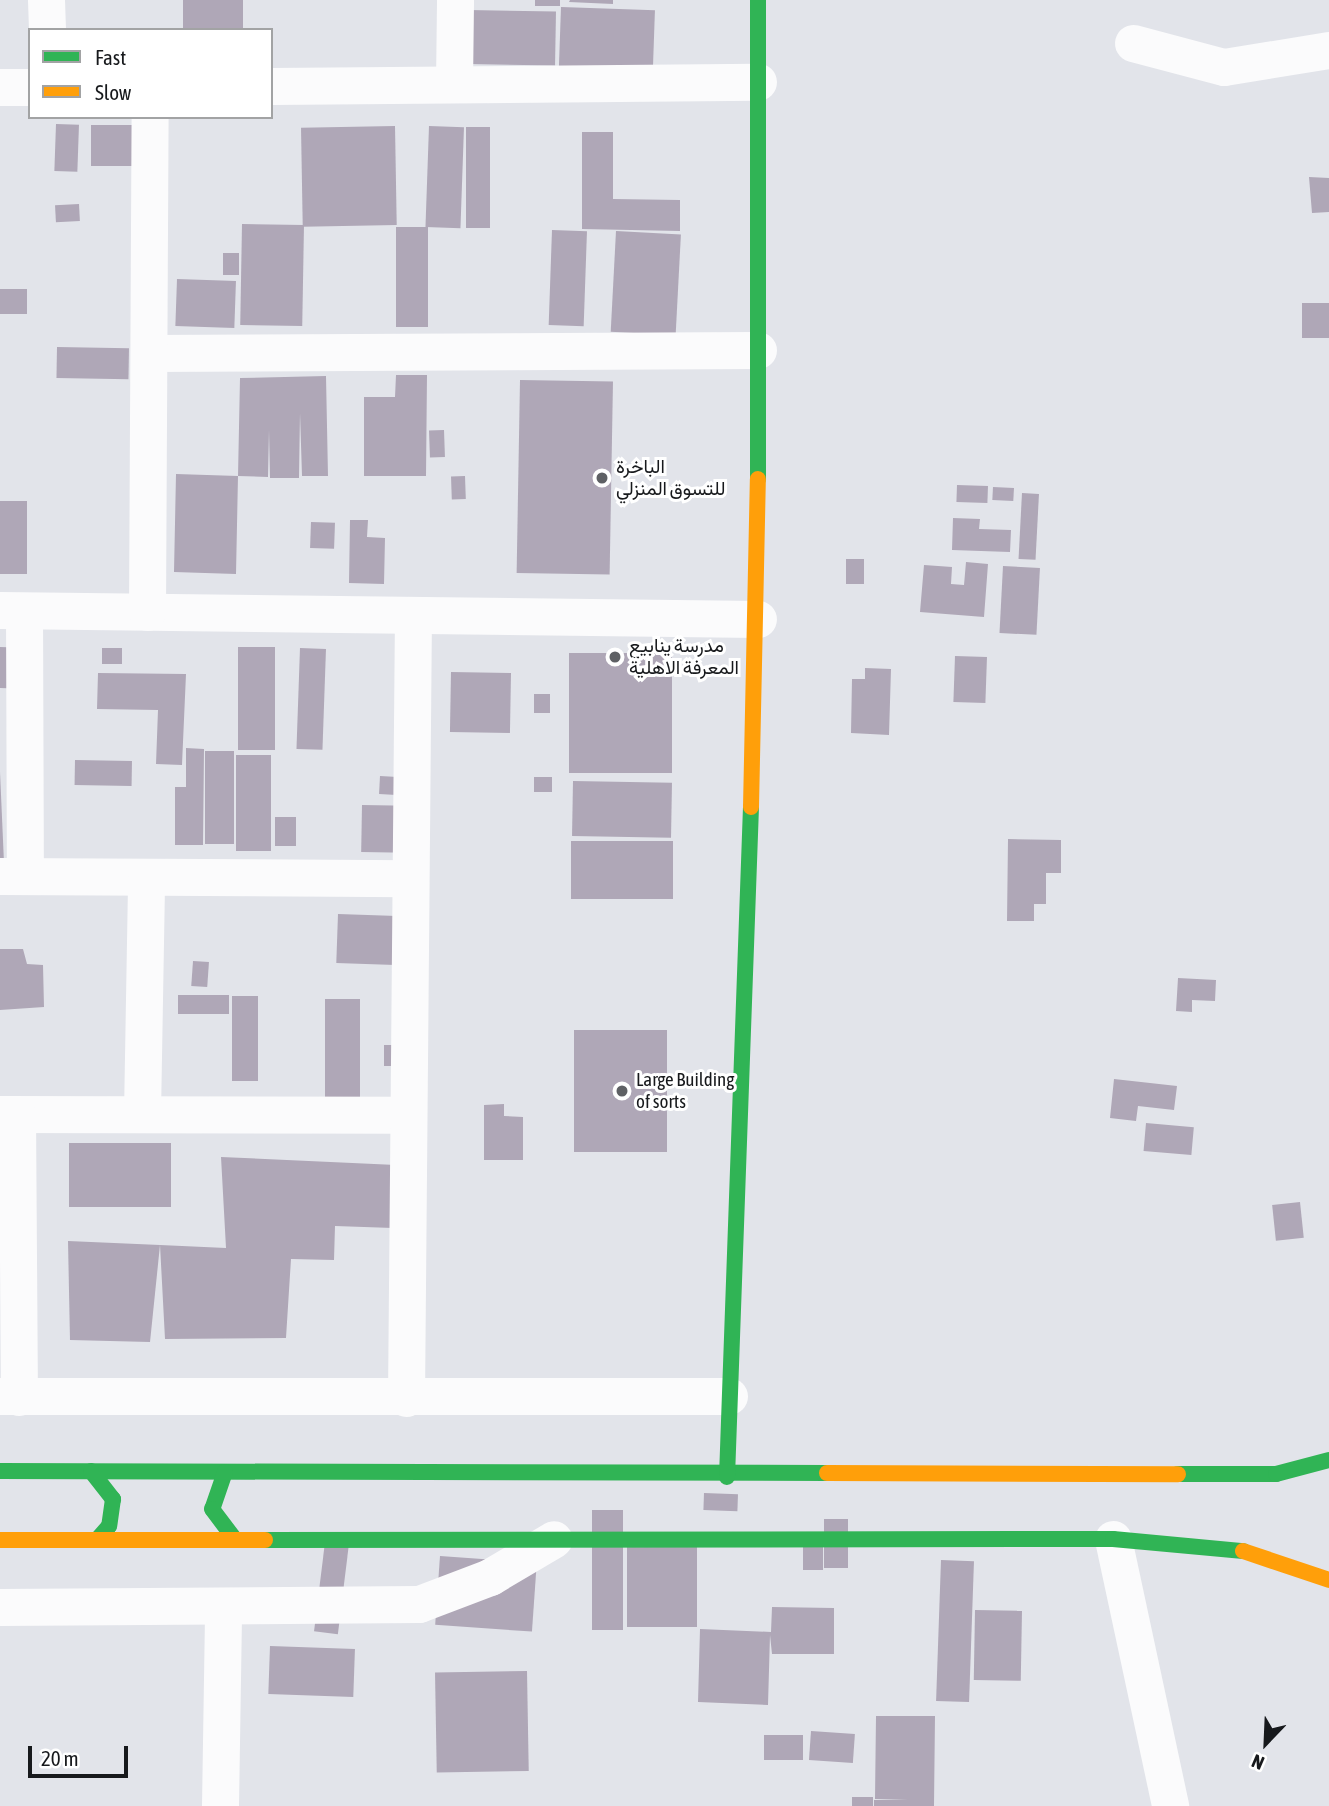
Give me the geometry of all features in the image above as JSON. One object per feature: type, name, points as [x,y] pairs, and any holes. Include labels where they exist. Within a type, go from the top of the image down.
[{"type":"street","points":[[46,0],[47,28]]},
{"type":"street","points":[[454,84],[455,0]]},
{"type":"street","points":[[727,1477],[758,619],[758,0]]},
{"type":"street","points":[[1133,43],[1224,66],[1329,50]]},
{"type":"street","points":[[273,86],[758,82]]},
{"type":"street","points":[[0,87],[28,88]]},
{"type":"street","points":[[147,612],[151,353],[150,119]]},
{"type":"street","points":[[151,353],[758,350]]},
{"type":"street","points":[[410,878],[12,876],[12,611],[758,619]]},
{"type":"street","points":[[406,1398],[413,615]]},
{"type":"street","points":[[142,1114],[146,877]]},
{"type":"street","points":[[408,1115],[8,1114],[9,1396],[729,1396]]},
{"type":"street","points":[[0,1471],[727,1477],[1276,1475],[1329,1460]]},
{"type":"street","points":[[91,1471],[113,1499],[109,1526],[97,1540]]},
{"type":"street","points":[[225,1472],[212,1509],[235,1539]]},
{"type":"street","points":[[0,1607],[223,1610],[419,1604],[490,1577],[554,1539]]},
{"type":"street","points":[[0,1540],[1114,1539],[1263,1553],[1329,1580]]},
{"type":"street","points":[[1114,1539],[1170,1806]]},
{"type":"street","points":[[220,1806],[223,1610]]},
{"type":"building","points":[[183,0],[243,0],[243,28],[183,28]]},
{"type":"building","points":[[535,0],[560,0],[560,6],[535,6]]},
{"type":"building","points":[[613,0],[613,4],[569,2]]},
{"type":"building","points":[[561,7],[655,10],[653,69],[559,66]]},
{"type":"building","points":[[468,10],[556,12],[555,66],[467,64]]},
{"type":"building","points":[[56,124],[79,125],[77,172],[54,171]]},
{"type":"building","points":[[91,125],[132,125],[132,166],[91,166]]},
{"type":"building","points":[[395,126],[397,225],[303,227],[301,128]]},
{"type":"building","points":[[429,126],[464,127],[460,228],[425,227]]},
{"type":"building","points":[[466,127],[490,127],[490,228],[466,228]]},
{"type":"building","points":[[582,132],[613,132],[613,199],[680,200],[680,231],[582,229]]},
{"type":"building","points":[[1309,177],[1329,178],[1329,212],[1312,213]]},
{"type":"building","points":[[79,204],[80,221],[56,222],[55,205]]},
{"type":"building","points":[[242,224],[304,225],[302,326],[240,325]]},
{"type":"building","points":[[396,227],[428,227],[428,327],[396,327]]},
{"type":"building","points":[[552,230],[587,231],[584,326],[549,325]]},
{"type":"building","points":[[616,231],[681,234],[676,335],[611,332]]},
{"type":"building","points":[[223,253],[239,253],[239,275],[223,275]]},
{"type":"building","points":[[177,279],[236,281],[234,328],[175,326]]},
{"type":"building","points":[[0,289],[27,289],[27,314],[0,314]]},
{"type":"building","points":[[1302,303],[1329,303],[1329,338],[1302,338]]},
{"type":"building","points":[[57,347],[129,348],[128,379],[56,378]]},
{"type":"building","points":[[396,375],[427,375],[426,476],[364,476],[364,397],[395,397]]},
{"type":"building","points":[[326,376],[328,476],[302,476],[300,413],[299,478],[270,478],[269,430],[268,477],[238,476],[240,378]]},
{"type":"building","points":[[520,380],[613,382],[610,575],[517,573]]},
{"type":"building","points":[[444,430],[445,457],[430,458],[429,431]]},
{"type":"building","points":[[176,474],[238,476],[236,574],[174,572]]},
{"type":"building","points":[[451,476],[465,476],[466,499],[452,499]]},
{"type":"building","points":[[957,485],[988,486],[987,503],[956,502]]},
{"type":"building","points":[[993,487],[1014,488],[1013,501],[992,500]]},
{"type":"building","points":[[1022,493],[1039,494],[1036,560],[1019,559]]},
{"type":"building","points":[[0,501],[27,501],[27,574],[0,574]]},
{"type":"building","points":[[953,518],[980,519],[979,529],[1011,530],[1010,552],[952,550]]},
{"type":"building","points":[[350,520],[368,520],[367,537],[385,538],[384,584],[349,583]]},
{"type":"building","points":[[311,522],[335,523],[334,549],[310,548]]},
{"type":"building","points":[[846,559],[864,559],[864,584],[846,584]]},
{"type":"building","points":[[966,562],[988,564],[984,617],[920,612],[924,565],[952,567],[951,584],[964,585]]},
{"type":"building","points":[[1003,566],[1040,568],[1036,635],[999,633]]},
{"type":"building","points":[[0,647],[23,648],[22,689],[0,688]]},
{"type":"building","points":[[238,647],[275,647],[275,750],[238,750]]},
{"type":"building","points":[[102,648],[122,648],[122,664],[102,664]]},
{"type":"building","points":[[300,648],[326,649],[322,750],[296,749]]},
{"type":"building","points":[[569,653],[672,653],[672,773],[569,773]]},
{"type":"building","points":[[955,656],[987,657],[985,703],[953,702]]},
{"type":"building","points":[[865,668],[891,669],[889,735],[851,733],[852,679],[865,679]]},
{"type":"building","points":[[451,672],[511,673],[510,733],[450,732]]},
{"type":"building","points":[[98,673],[186,674],[182,765],[156,764],[158,710],[97,709]]},
{"type":"building","points":[[534,694],[550,694],[550,713],[534,713]]},
{"type":"building","points":[[186,748],[204,749],[203,845],[175,845],[175,787],[186,787]]},
{"type":"building","points":[[205,751],[234,751],[234,844],[205,844]]},
{"type":"building","points":[[236,755],[271,755],[271,851],[236,851]]},
{"type":"building","points":[[75,760],[132,761],[132,786],[75,785]]},
{"type":"building","points":[[0,772],[4,863],[0,863]]},
{"type":"building","points":[[380,776],[402,777],[401,795],[379,794]]},
{"type":"building","points":[[534,777],[552,777],[552,792],[534,792]]},
{"type":"building","points":[[573,781],[672,783],[671,838],[572,836]]},
{"type":"building","points":[[362,805],[423,806],[422,853],[361,852]]},
{"type":"building","points":[[275,817],[296,817],[296,846],[275,846]]},
{"type":"building","points":[[1008,839],[1061,840],[1061,873],[1046,873],[1046,904],[1034,904],[1034,921],[1007,921]]},
{"type":"building","points":[[571,841],[673,841],[673,899],[571,899]]},
{"type":"building","points":[[338,914],[397,916],[395,965],[336,963]]},
{"type":"building","points":[[0,949],[23,949],[27,964],[43,965],[44,1007],[0,1010]]},
{"type":"building","points":[[193,961],[209,962],[207,987],[191,986]]},
{"type":"building","points":[[1178,978],[1216,980],[1215,1001],[1192,1000],[1192,1012],[1176,1011]]},
{"type":"building","points":[[178,995],[229,995],[229,1014],[178,1014]]},
{"type":"building","points":[[232,996],[258,996],[258,1081],[232,1081]]},
{"type":"building","points":[[325,999],[360,999],[360,1100],[325,1100]]},
{"type":"building","name":"Large Building of sorts","points":[[574,1030],[667,1030],[667,1152],[574,1152]]},
{"type":"building","points":[[384,1045],[401,1045],[401,1066],[384,1066]]},
{"type":"building","points":[[1114,1079],[1177,1086],[1174,1110],[1138,1106],[1136,1121],[1110,1118]]},
{"type":"building","points":[[504,1104],[504,1116],[523,1117],[523,1160],[484,1160],[484,1105]]},
{"type":"building","points":[[1146,1123],[1194,1127],[1191,1155],[1144,1151]]},
{"type":"building","points":[[69,1143],[171,1143],[171,1207],[69,1207]]},
{"type":"building","points":[[221,1157],[396,1165],[393,1228],[335,1226],[334,1260],[291,1259],[286,1338],[165,1339],[160,1245],[226,1248]]},
{"type":"building","points":[[1300,1202],[1304,1238],[1276,1241],[1272,1205]]},
{"type":"building","points":[[68,1241],[160,1245],[150,1342],[70,1340]]},
{"type":"building","points":[[704,1493],[738,1494],[737,1511],[703,1510]]},
{"type":"building","points":[[592,1510],[623,1510],[623,1630],[592,1630]]},
{"type":"building","points":[[824,1519],[848,1519],[848,1568],[824,1568]]},
{"type":"building","points":[[803,1538],[823,1538],[823,1570],[803,1570]]},
{"type":"building","points":[[325,1542],[349,1545],[338,1634],[314,1631]]},
{"type":"building","points":[[627,1542],[697,1542],[697,1627],[627,1627]]},
{"type":"building","points":[[440,1556],[537,1563],[532,1632],[435,1625]]},
{"type":"building","points":[[941,1560],[974,1561],[969,1702],[936,1701]]},
{"type":"building","points":[[772,1607],[834,1608],[834,1654],[772,1654],[770,1635],[768,1705],[698,1702],[700,1629],[771,1632]]},
{"type":"building","points":[[975,1610],[1022,1611],[1021,1681],[974,1680]]},
{"type":"building","points":[[270,1646],[355,1649],[353,1697],[268,1694]]},
{"type":"building","points":[[527,1671],[529,1771],[437,1773],[435,1673]]},
{"type":"building","points":[[876,1716],[935,1716],[934,1806],[874,1806],[874,1800],[908,1800],[875,1799]]},
{"type":"building","points":[[811,1731],[855,1734],[853,1763],[809,1760]]},
{"type":"building","points":[[764,1735],[803,1735],[803,1760],[764,1760]]},
{"type":"building","points":[[852,1797],[873,1797],[873,1806],[852,1806]]},
{"type":"traffic: fast","points":[[758,0],[758,479]]},
{"type":"traffic: fast","points":[[727,1477],[751,807]]},
{"type":"traffic: fast","points":[[1178,1474],[1276,1474],[1329,1460]]},
{"type":"traffic: fast","points":[[0,1471],[827,1473]]},
{"type":"traffic: fast","points":[[91,1471],[113,1499],[109,1526],[97,1540]]},
{"type":"traffic: fast","points":[[225,1472],[212,1509],[235,1539]]},
{"type":"traffic: fast","points":[[265,1540],[1113,1539],[1243,1551]]},
{"type":"traffic: slow","points":[[751,807],[758,479]]},
{"type":"traffic: slow","points":[[827,1473],[1178,1474]]},
{"type":"traffic: slow","points":[[0,1540],[265,1540]]},
{"type":"traffic: slow","points":[[1243,1551],[1329,1580]]},
{"type":"place","name":"الباخرة للتسوق المنزلي","points":[[602,478]]},
{"type":"place","name":"مدرسة ينابيع المعرفة الاهلية","points":[[615,657]]},
{"type":"place","name":"Large Building of sorts","points":[[622,1091]]}]
